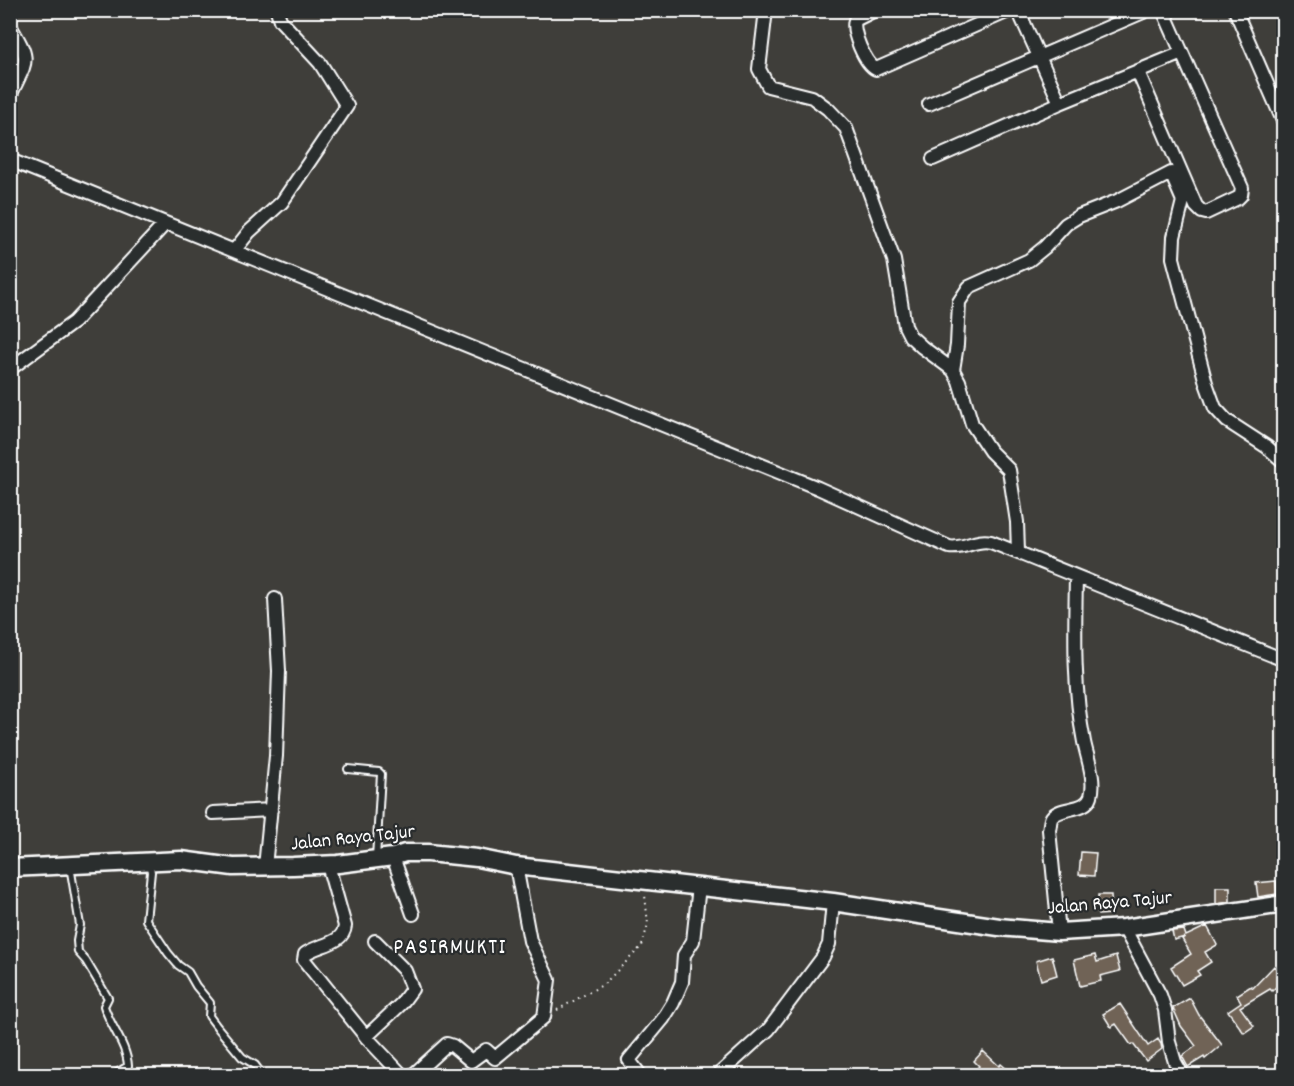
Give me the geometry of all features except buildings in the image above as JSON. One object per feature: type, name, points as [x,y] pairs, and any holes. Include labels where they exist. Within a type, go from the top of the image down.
[{"type":"main road","name":"Jalan Raya Tajur","points":[[10,868],[181,860],[233,867],[328,865],[393,857],[405,853],[428,853],[477,858],[516,866],[833,902],[999,927],[1059,932],[1124,928],[1284,904]]},
{"type":"street","points":[[234,252],[249,232],[282,202],[347,106],[320,63],[280,20],[278,10]]},
{"type":"street","points":[[766,10],[759,69],[768,86],[812,97],[828,109],[846,128],[894,260],[905,326],[910,336],[922,347],[953,370],[959,381],[972,424],[990,451],[1009,470],[1017,522],[1018,551]]},
{"type":"street","points":[[875,10],[855,20],[853,28],[868,64],[876,69],[1011,10]]},
{"type":"street","points":[[1018,10],[1060,103]]},
{"type":"street","points":[[929,104],[1148,10]]},
{"type":"street","points":[[1138,72],[1196,206],[1206,213],[1238,198],[1242,188],[1163,10]]},
{"type":"street","points":[[1236,10],[1284,123]]},
{"type":"street","points":[[10,26],[24,49],[26,62],[10,96]]},
{"type":"street","points":[[933,159],[1182,53]]},
{"type":"street","points":[[10,160],[818,488],[949,547],[962,547],[985,541],[1018,551],[1076,577],[1284,660]]},
{"type":"street","points":[[953,370],[959,302],[969,287],[1029,260],[1045,247],[1066,224],[1079,216],[1117,201],[1171,173],[1183,201],[1174,237],[1173,258],[1206,383],[1215,408],[1227,421],[1267,447],[1284,462]]},
{"type":"street","points":[[10,369],[74,322],[165,224]]},
{"type":"street","points":[[1059,932],[1049,830],[1051,819],[1053,815],[1088,802],[1092,787],[1083,738],[1075,664],[1076,577]]},
{"type":"street","points":[[265,867],[276,756],[279,671],[275,599]]},
{"type":"street","points":[[213,813],[271,810]]},
{"type":"street","points":[[393,857],[413,914]]},
{"type":"street","points":[[328,865],[345,926],[344,932],[340,939],[310,950],[305,954],[304,960],[366,1036],[403,1076]]},
{"type":"street","points":[[412,1076],[447,1044],[453,1046],[471,1061],[486,1050],[495,1058],[544,1017],[549,980],[530,941],[516,866]]},
{"type":"street","points":[[641,1076],[629,1060],[663,1019],[677,992],[681,982],[684,955],[693,941],[699,886]]},
{"type":"street","points":[[717,1076],[769,1029],[823,957],[829,944],[833,902]]},
{"type":"street","points":[[1124,928],[1160,995],[1165,1010],[1168,1042],[1183,1076]]},
{"type":"street","points":[[366,1036],[401,1004],[412,989],[405,971],[375,941]]},
{"type":"lane","points":[[348,769],[379,771],[381,774],[376,858]]},
{"type":"lane","points":[[149,861],[151,872],[146,920],[168,953],[178,965],[188,972],[210,1003],[209,1016],[242,1057],[255,1065],[263,1076]]},
{"type":"lane","points":[[70,865],[80,925],[77,941],[78,952],[108,998],[104,1006],[107,1016],[128,1056],[128,1066],[112,1076]]},
{"type":"path","points":[[544,1017],[604,984],[642,946],[648,924],[643,879]]},
{"type":"district","name":"PASIRMUKTI","points":[[450,948]]}]
